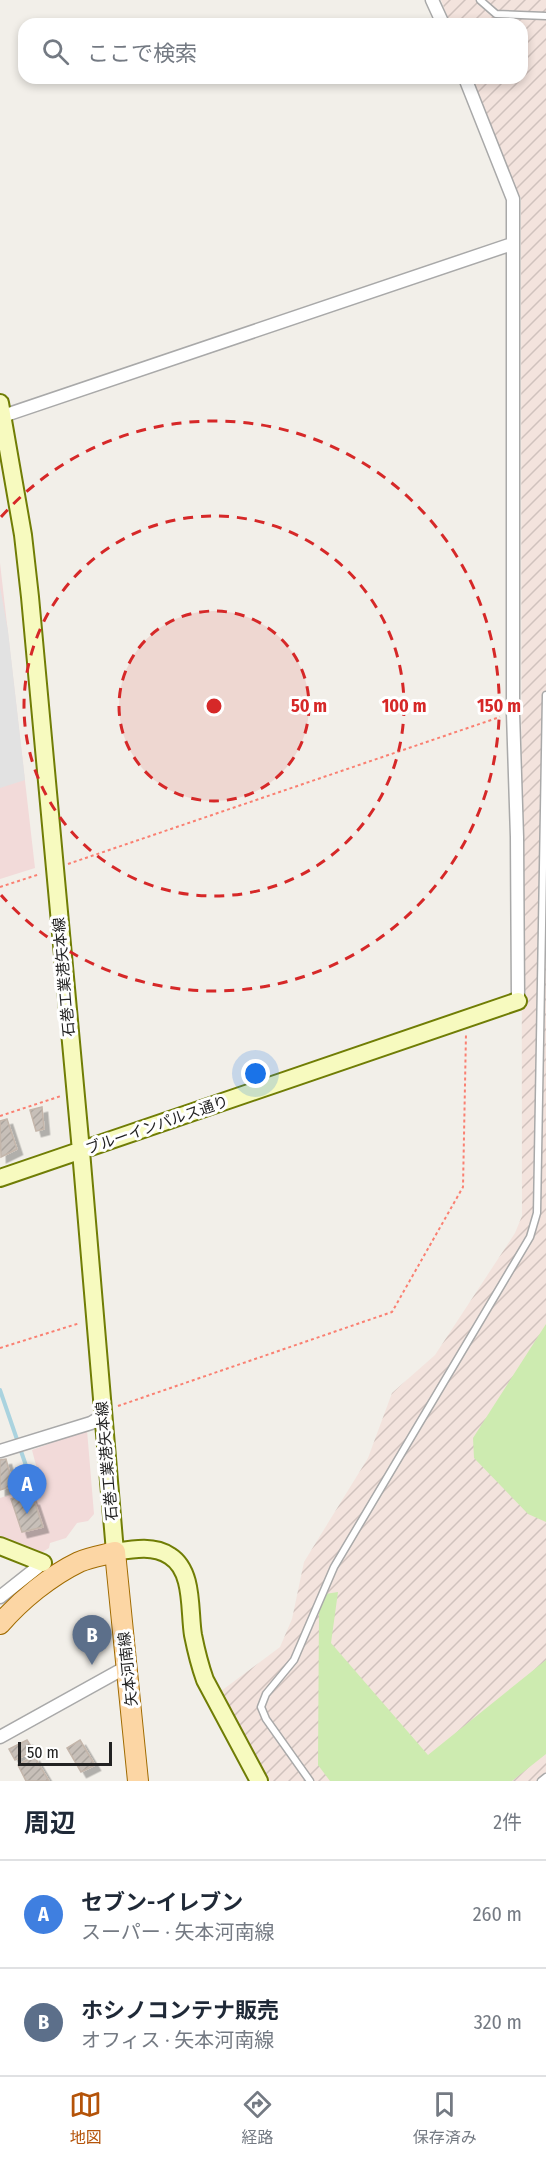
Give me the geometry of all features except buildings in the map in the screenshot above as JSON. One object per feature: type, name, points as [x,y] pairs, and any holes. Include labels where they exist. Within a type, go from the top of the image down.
[{"type":"main road","name":"石巻工業港矢本線","points":[[1,412],[23,535],[81,1151],[115,1552]]},
{"type":"main road","name":"ブルーインパルス通り","points":[[0,1178],[518,1001]]},
{"type":"main road","points":[[0,1546],[43,1563]]},
{"type":"main road","points":[[0,1624],[26,1599],[79,1562],[139,1548],[170,1555],[179,1564],[188,1591],[193,1635],[203,1674],[259,1781]]},
{"type":"main road","name":"矢本河南線","points":[[115,1552],[138,1781]]},
{"type":"street","points":[[432,0],[440,18]]},
{"type":"street","points":[[467,84],[513,199],[513,713],[517,837],[518,1001]]},
{"type":"street","points":[[1,412],[512,244]]},
{"type":"street","points":[[0,1451],[91,1423],[103,1416]]},
{"type":"street","points":[[0,1597],[43,1563]]},
{"type":"street","points":[[0,1737],[128,1666]]},
{"type":"lane","points":[[480,0],[496,14],[546,16]]},
{"type":"lane","points":[[310,1781],[266,1719],[261,1707],[266,1694],[294,1659],[334,1567],[530,1237],[537,1214],[543,1077],[546,695]]},
{"type":"lane","points":[[542,1781],[546,1777]]},
{"type":"path","points":[[0,887],[513,713]]},
{"type":"path","points":[[103,1416],[118,1406],[392,1312],[463,1187],[466,1019]]},
{"type":"path","points":[[0,1116],[75,1091]]},
{"type":"path","points":[[0,1348],[95,1318]]},
{"type":"shaded area","points":[[441,0],[546,0],[546,1781],[270,1781],[256,1765],[217,1694],[280,1647],[292,1619],[304,1562],[368,1458],[392,1393],[435,1355],[515,1233],[522,1216],[521,198],[516,191],[473,84],[528,84],[528,18],[448,18]]},
{"type":"shaded area","points":[[0,563],[35,868],[0,879]]},
{"type":"shaded area","points":[[0,587],[8,631],[25,780],[0,788]]},
{"type":"shaded area","points":[[87,1430],[94,1514],[88,1521],[77,1523],[66,1538],[50,1543],[49,1548],[41,1553],[0,1539],[0,1498],[31,1488],[33,1491],[42,1488],[32,1450]]},
{"type":"green space","points":[[546,1324],[546,1522],[528,1514],[474,1458],[473,1438]]},
{"type":"green space","points":[[338,1592],[331,1643],[428,1755],[546,1660],[546,1754],[512,1781],[330,1781],[318,1765],[319,1612],[325,1594]]},
{"type":"waterway","points":[[0,1390],[33,1486]]},
{"type":"place","name":"セブン-イレブン","points":[[27,1514]]},
{"type":"place","name":"ホシノコンテナ販売","points":[[92,1665]]}]
